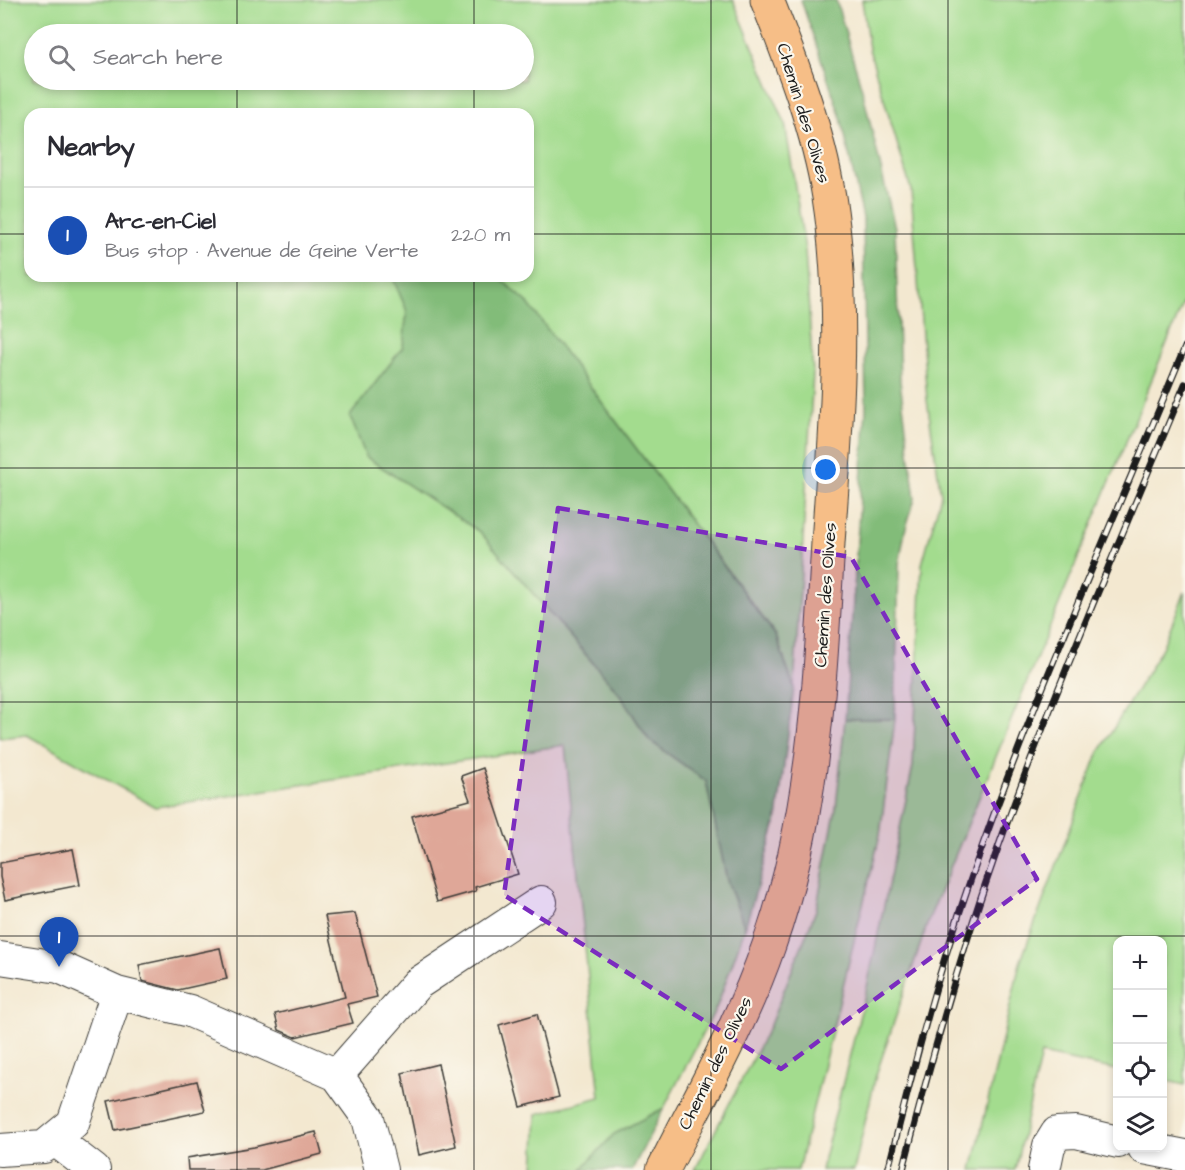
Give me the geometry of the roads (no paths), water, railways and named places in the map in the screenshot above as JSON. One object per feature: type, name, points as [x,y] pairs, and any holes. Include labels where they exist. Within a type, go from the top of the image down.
[{"type":"main road","name":"Chemin des Olives","points":[[663,1170],[723,1049],[769,946],[789,880],[802,825],[817,718],[837,416],[836,273],[829,197],[814,135],[789,57],[767,0]]},
{"type":"street","points":[[337,1075],[417,984],[541,902]]},
{"type":"street","points":[[0,958],[59,967],[117,993],[190,1011],[337,1075],[368,1118],[381,1170]]},
{"type":"street","points":[[48,1152],[73,1123],[117,993]]},
{"type":"street","points":[[1044,1170],[1049,1146],[1057,1133],[1076,1132],[1113,1141]]},
{"type":"street","points":[[0,1150],[48,1152],[94,1170]]},
{"type":"street","points":[[1164,1152],[1185,1156]]},
{"type":"railway","points":[[888,1170],[935,990],[996,807],[1057,653],[1185,347]]},
{"type":"railway","points":[[903,1170],[944,1016],[992,865],[1061,683],[1185,384]]},
{"type":"place","name":"Arc-en-Ciel","points":[[59,967]]}]
